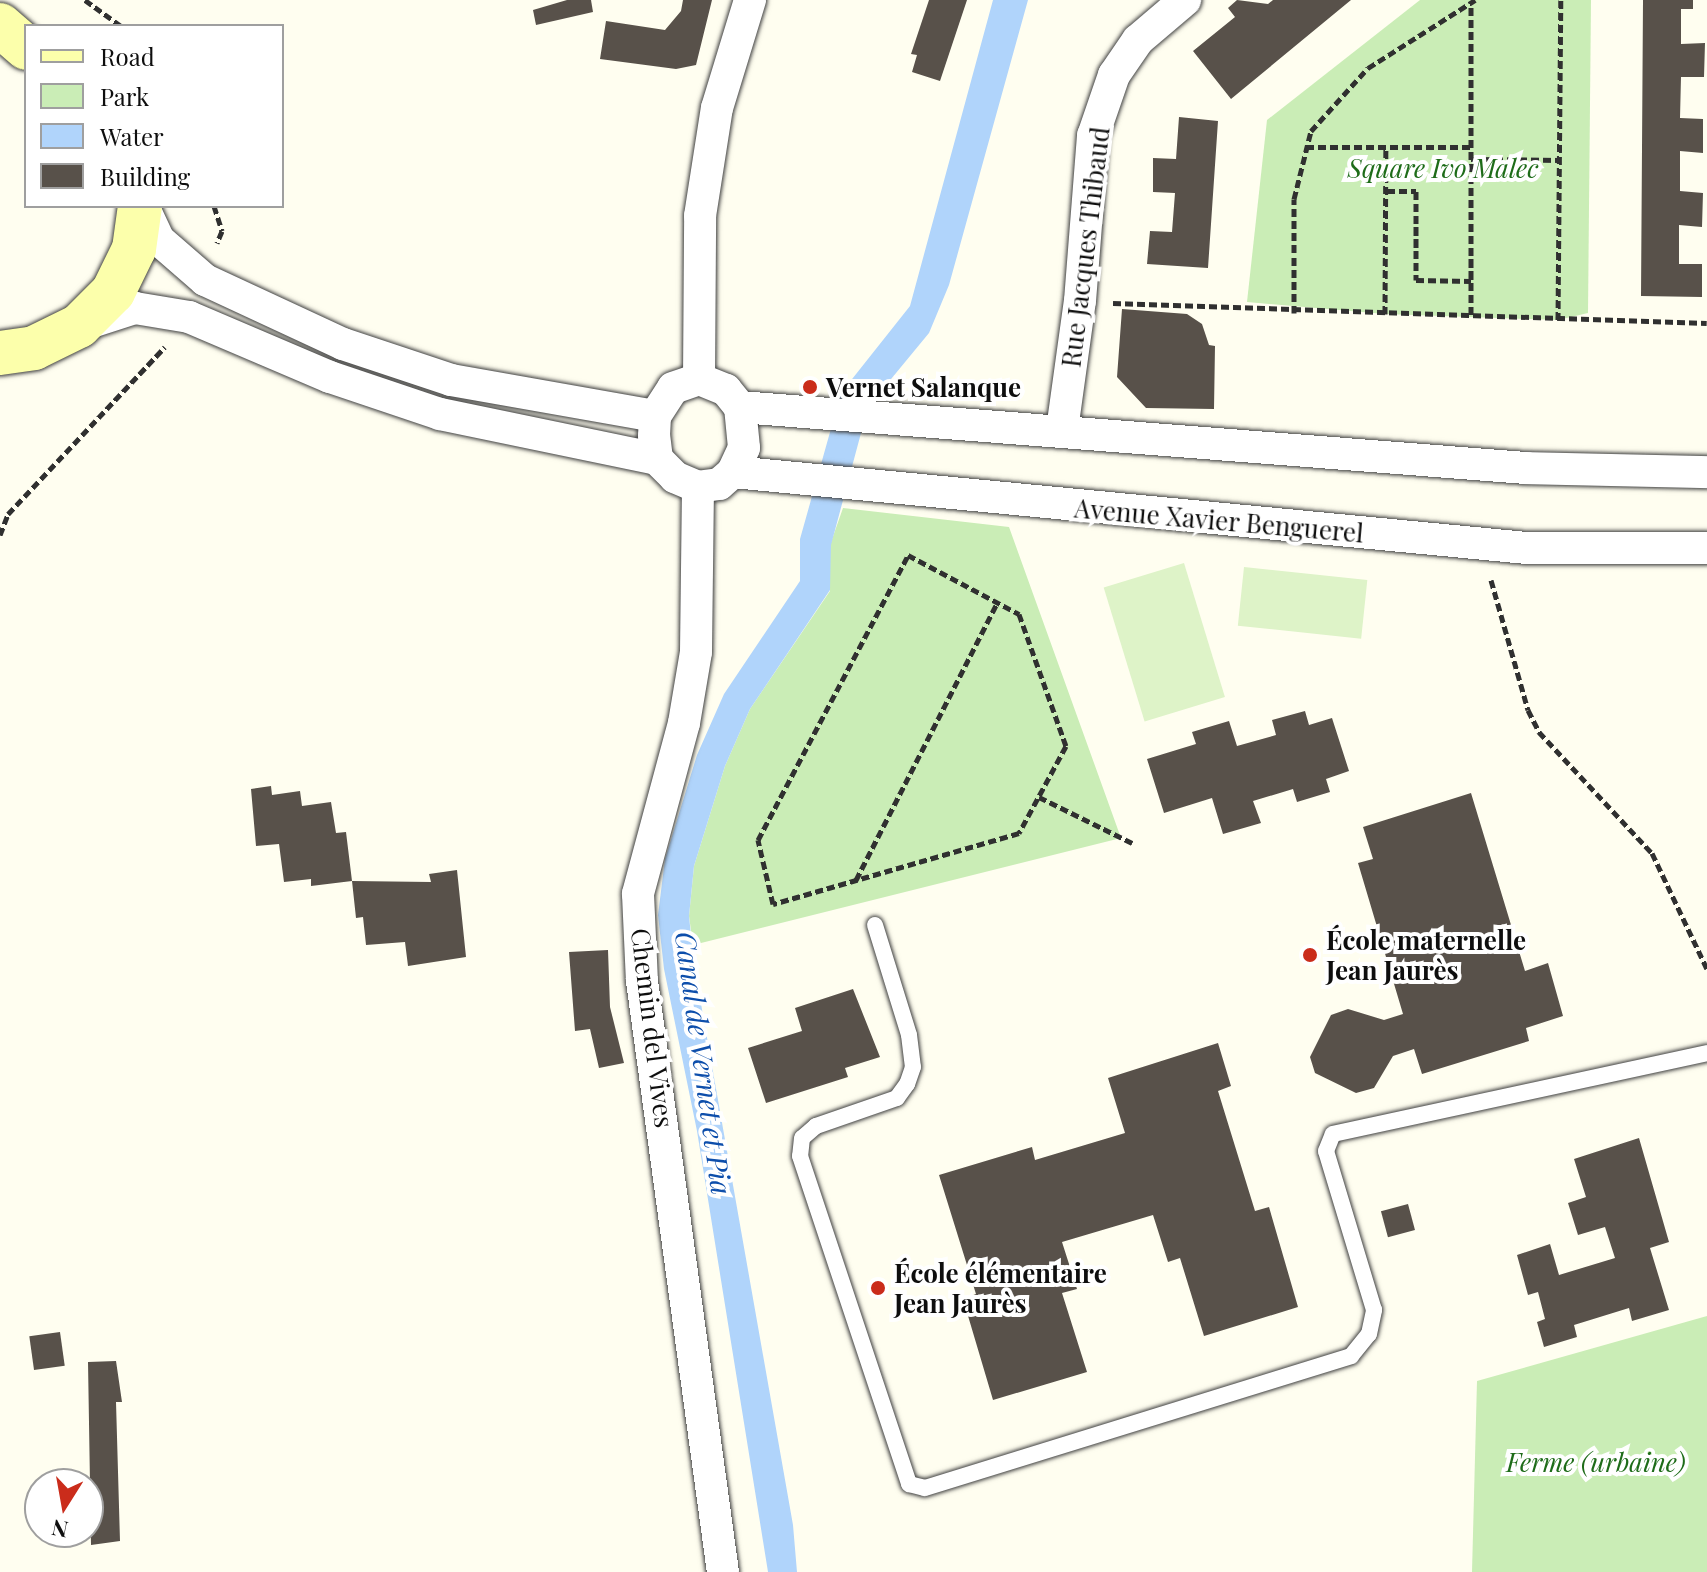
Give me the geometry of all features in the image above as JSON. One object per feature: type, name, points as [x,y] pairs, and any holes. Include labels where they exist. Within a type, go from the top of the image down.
[{"type":"main road","points":[[0,25],[24,46]]},
{"type":"main road","points":[[0,56],[24,61]]},
{"type":"main road","points":[[11,357],[79,326],[113,292],[134,249],[141,208]]},
{"type":"street","points":[[699,379],[700,216],[717,108],[750,0]]},
{"type":"street","name":"Rue Jacques Thibaud","points":[[1062,430],[1080,301],[1093,136],[1114,75],[1138,40],[1185,0]]},
{"type":"street","points":[[142,208],[159,240],[205,280],[343,344],[451,380],[655,416]]},
{"type":"street","points":[[79,326],[135,308],[189,317],[330,377],[440,414],[657,459],[675,477],[698,487],[719,484],[733,472],[744,448],[740,407],[726,390],[699,379],[673,388],[655,416],[657,459]]},
{"type":"street","points":[[740,407],[1526,468],[1707,472]]},
{"type":"street","name":"Avenue Xavier Benguerel","points":[[733,472],[1481,543],[1707,548]]},
{"type":"street","name":"Chemin del Vives","points":[[698,487],[696,652],[684,723],[638,894],[642,981],[723,1572]]},
{"type":"lane","points":[[875,925],[909,1035],[913,1067],[907,1084],[897,1098],[816,1126],[802,1138],[800,1156],[909,1484],[925,1488],[1351,1356],[1369,1334],[1374,1310],[1326,1151],[1333,1134],[1707,1053]]},
{"type":"path","points":[[85,0],[118,24]]},
{"type":"path","points":[[1558,320],[1561,0]]},
{"type":"path","points":[[1294,313],[1294,199],[1311,131],[1368,68],[1473,1]]},
{"type":"path","points":[[1471,315],[1473,1]]},
{"type":"path","points":[[1306,147],[1471,147]]},
{"type":"path","points":[[1385,314],[1386,147]]},
{"type":"path","points":[[1471,159],[1560,160]]},
{"type":"path","points":[[1387,191],[1416,191],[1416,280],[1471,281]]},
{"type":"path","points":[[205,280],[222,231],[215,208]]},
{"type":"path","points":[[1080,301],[1294,313],[1707,323]]},
{"type":"path","points":[[0,535],[8,514],[136,383],[189,317]]},
{"type":"path","points":[[1481,543],[1528,710],[1539,732],[1652,853],[1707,969]]},
{"type":"path","points":[[908,555],[1019,614],[1066,746],[1039,797],[1019,833],[773,904],[758,840],[908,555]]},
{"type":"path","points":[[856,880],[997,603]]},
{"type":"path","points":[[1039,797],[1132,843]]},
{"type":"green space","name":"Square Ivo Malec","points":[[1420,0],[1591,0],[1588,313],[1558,320],[1385,314],[1247,302],[1267,120]]},
{"type":"green space","points":[[843,508],[1009,527],[1121,838],[693,945],[689,916],[694,866],[725,766],[750,709],[830,591],[830,545]]},
{"type":"green space","points":[[1184,563],[1225,697],[1145,721],[1104,588]]},
{"type":"green space","points":[[1244,567],[1367,580],[1361,639],[1238,626]]},
{"type":"green space","name":"Ferme (urbaine)","points":[[1707,1316],[1707,1572],[1472,1572],[1477,1381]]},
{"type":"water","name":"Canal de Vernet et Pia","points":[[993,0],[1028,0],[949,285],[929,333],[868,407],[831,545],[830,590],[750,709],[725,766],[694,866],[689,916],[694,964],[793,1525],[797,1572],[768,1572],[697,1131],[664,969],[658,915],[665,859],[697,755],[724,694],[800,581],[800,539],[841,393],[910,306]]},
{"type":"building","points":[[567,0],[591,0],[593,12],[536,25],[533,10]]},
{"type":"building","points":[[683,0],[712,0],[696,65],[676,69],[600,59],[606,21],[665,30],[681,11]]},
{"type":"building","points":[[929,0],[967,0],[940,81],[912,72],[917,55],[911,54]]},
{"type":"building","points":[[1237,0],[1268,4],[1273,0],[1351,0],[1231,99],[1193,51],[1235,17],[1228,8]]},
{"type":"building","points":[[1643,0],[1693,0],[1693,9],[1681,9],[1681,44],[1705,43],[1704,77],[1681,77],[1680,118],[1703,119],[1703,153],[1680,151],[1680,191],[1703,193],[1702,227],[1679,225],[1679,264],[1702,264],[1702,297],[1641,296]]},
{"type":"building","points":[[1179,117],[1218,121],[1208,268],[1147,264],[1150,231],[1172,232],[1175,193],[1153,192],[1153,158],[1176,159]]},
{"type":"building","points":[[1122,309],[1187,314],[1202,324],[1209,345],[1215,346],[1214,409],[1146,408],[1117,377]]},
{"type":"building","points":[[1305,711],[1309,725],[1332,718],[1349,771],[1326,779],[1330,792],[1297,802],[1293,789],[1253,801],[1261,823],[1223,834],[1212,798],[1164,813],[1147,759],[1196,744],[1192,732],[1229,721],[1237,746],[1276,735],[1272,720]]},
{"type":"building","points":[[271,786],[272,795],[300,791],[302,806],[331,802],[336,833],[346,832],[352,881],[311,886],[311,879],[284,882],[279,844],[256,846],[251,789]]},
{"type":"building","points":[[1471,793],[1525,971],[1548,963],[1563,1016],[1526,1028],[1529,1041],[1422,1074],[1414,1049],[1393,1056],[1374,1088],[1356,1093],[1315,1073],[1310,1057],[1331,1015],[1348,1009],[1384,1020],[1403,1014],[1358,863],[1373,859],[1363,827]]},
{"type":"building","points":[[457,870],[466,957],[408,966],[405,942],[366,945],[363,917],[356,918],[352,881],[431,882],[429,874]]},
{"type":"building","points":[[608,950],[610,1007],[624,1063],[599,1068],[590,1029],[575,1031],[569,952]]},
{"type":"building","points":[[853,989],[880,1057],[845,1068],[848,1077],[766,1103],[748,1048],[802,1031],[795,1008]]},
{"type":"building","points":[[1218,1043],[1231,1086],[1218,1091],[1255,1211],[1269,1207],[1298,1307],[1204,1336],[1180,1258],[1168,1262],[1153,1215],[1062,1242],[1077,1289],[1062,1293],[1087,1372],[993,1400],[963,1299],[976,1294],[939,1175],[1032,1147],[1035,1160],[1125,1133],[1108,1078]]},
{"type":"building","points":[[1639,1138],[1669,1242],[1650,1248],[1669,1310],[1632,1321],[1629,1308],[1574,1325],[1577,1337],[1544,1347],[1537,1322],[1545,1319],[1538,1292],[1528,1295],[1517,1255],[1550,1244],[1559,1275],[1615,1258],[1605,1227],[1578,1235],[1568,1203],[1586,1197],[1574,1159]]},
{"type":"building","points":[[1408,1204],[1415,1230],[1388,1237],[1381,1211]]},
{"type":"building","points":[[60,1332],[65,1366],[34,1370],[29,1336]]},
{"type":"building","points":[[116,1361],[122,1402],[116,1402],[120,1541],[104,1543],[104,1468],[90,1468],[88,1362]]},
{"type":"place","name":"Vernet Salanque","points":[[810,387]]},
{"type":"place","name":"École maternelle Jean Jaurès","points":[[1310,955]]},
{"type":"place","name":"École élémentaire Jean Jaurès","points":[[878,1288]]}]
